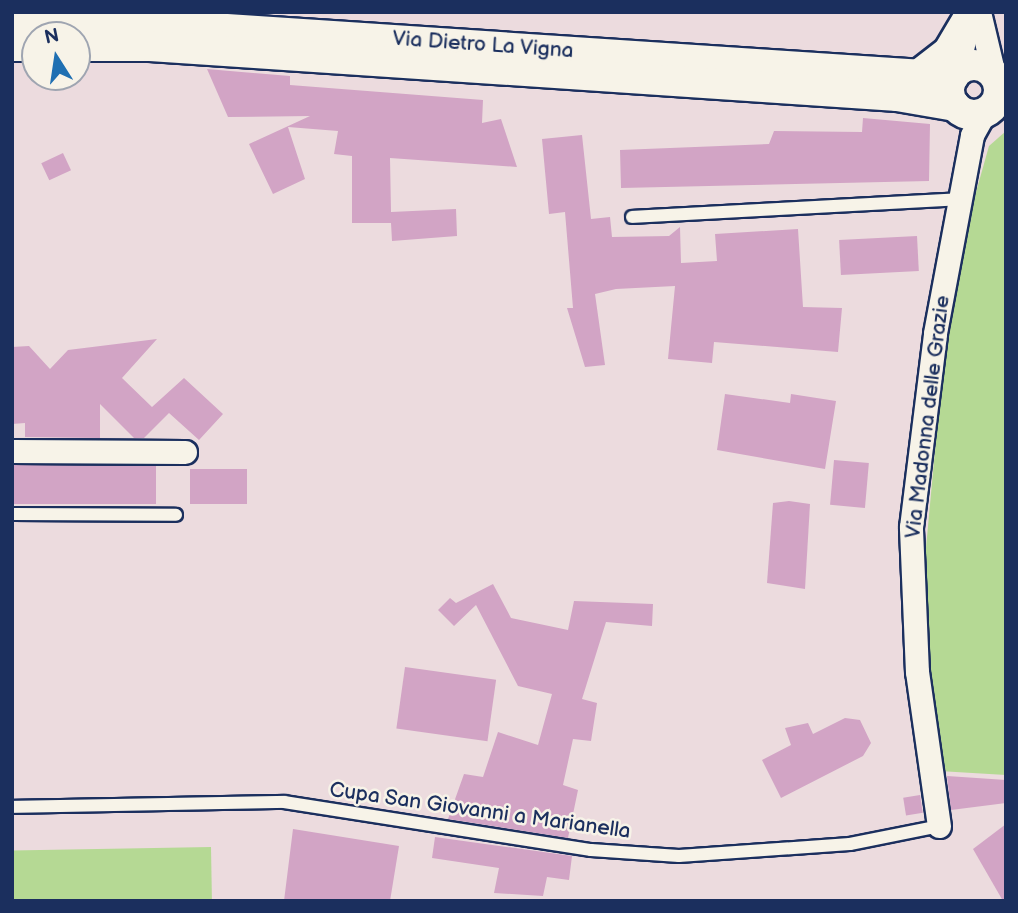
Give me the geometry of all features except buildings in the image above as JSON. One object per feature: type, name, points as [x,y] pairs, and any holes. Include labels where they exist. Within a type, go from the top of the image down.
[{"type":"street","points":[[968,12],[949,92],[986,101]]},
{"type":"street","points":[[910,76],[946,49],[968,12]]},
{"type":"street","name":"Via Madonna delle Grazie","points":[[939,826],[917,672],[911,527],[935,333],[962,199],[986,101],[979,12]]},
{"type":"street","name":"Via Dietro La Vigna","points":[[12,25],[178,25],[910,76],[955,74],[975,65],[986,101],[177,48],[91,46]]},
{"type":"street","points":[[12,451],[185,452]]},
{"type":"lane","points":[[632,217],[962,199]]},
{"type":"lane","points":[[12,514],[176,515]]},
{"type":"lane","name":"Cupa San Giovanni a Marianella","points":[[12,807],[284,802],[591,850],[679,856],[838,846],[939,826]]},
{"type":"green space","points":[[1006,131],[1006,775],[939,771],[922,591],[943,364],[967,224],[989,146]]},
{"type":"green space","points":[[211,847],[212,901],[13,901],[12,850]]}]
